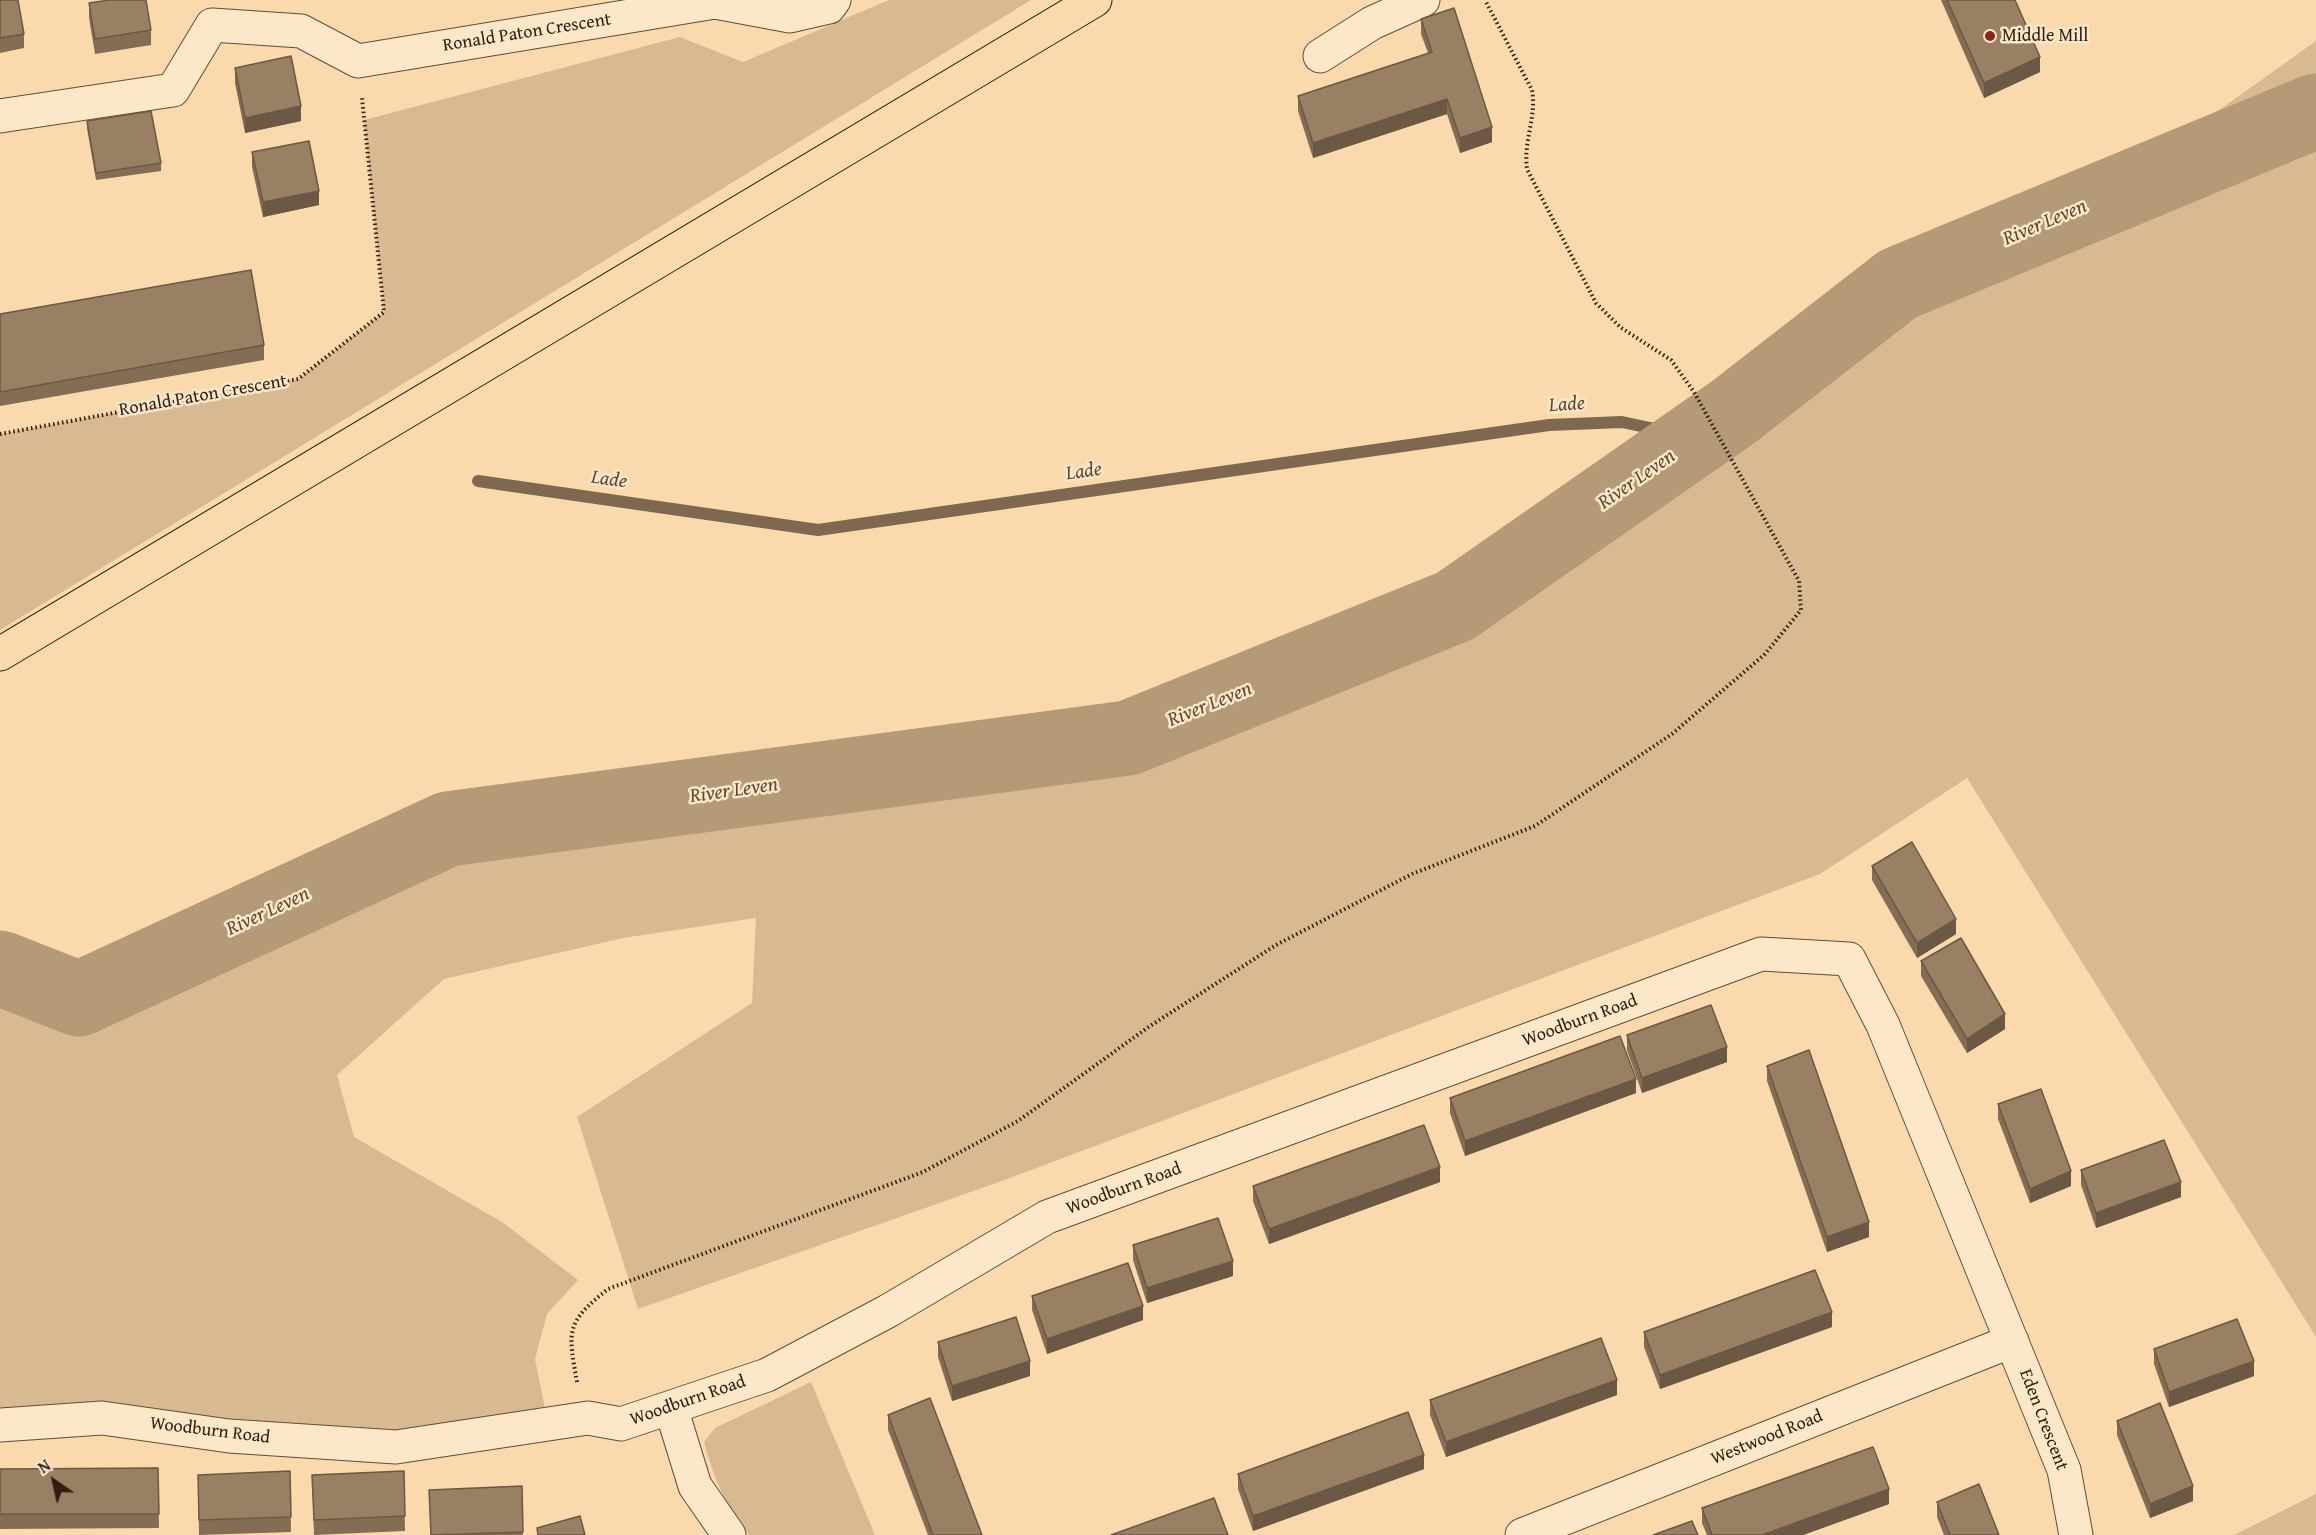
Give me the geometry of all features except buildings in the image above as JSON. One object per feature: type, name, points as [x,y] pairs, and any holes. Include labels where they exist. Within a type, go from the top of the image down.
[{"type":"main road","points":[[0,654],[1095,0]]},
{"type":"street","name":"Ronald Paton Crescent","points":[[358,62],[715,2],[790,16],[829,8],[834,0]]},
{"type":"street","points":[[1320,56],[1372,23],[1423,0]]},
{"type":"street","points":[[0,116],[173,90],[209,13],[301,31],[358,62]]},
{"type":"street","name":"Woodburn Road","points":[[0,1425],[102,1418],[230,1436],[396,1447],[588,1419],[621,1424],[767,1375],[888,1311],[1047,1217],[1761,954],[1849,959],[1883,1025],[2012,1341]]},
{"type":"street","name":"Westwood Road","points":[[1522,1535],[2012,1341]]},
{"type":"street","name":"Eden Crescent","points":[[2012,1341],[2064,1470],[2076,1535]]},
{"type":"street","points":[[671,1408],[695,1486],[729,1535]]},
{"type":"path","points":[[578,1392],[569,1338],[575,1321],[589,1304],[608,1289],[923,1172],[1018,1121],[1150,1026],[1276,945],[1412,874],[1535,826],[1672,734],[1765,654],[1801,610],[1799,581],[1694,392],[1671,360],[1620,327],[1596,303],[1527,169],[1525,153],[1527,134],[1535,105],[1532,90],[1485,0]]},
{"type":"path","name":"Ronald Paton Crescent","points":[[0,434],[298,379],[384,312],[358,62]]},
{"type":"shaded area","points":[[889,0],[1031,0],[0,630],[0,434],[298,379],[384,312],[364,120],[680,37],[743,62]]},
{"type":"shaded area","points":[[2316,41],[2316,1337],[1967,778],[1820,874],[1002,1181],[638,1309],[577,1117],[752,1003],[756,918],[623,938],[444,979],[337,1075],[354,1137],[502,1222],[578,1280],[547,1314],[535,1359],[548,1424],[396,1447],[0,1425],[0,968],[79,999],[448,829],[1128,738],[1455,606],[1732,413],[1898,284],[2183,166],[2173,143]]},
{"type":"shaded area","points":[[811,1382],[875,1535],[749,1535],[734,1514],[716,1479],[704,1442],[715,1428]]},
{"type":"shaded area","points":[[2316,1494],[2316,1535],[2234,1535]]},
{"type":"waterway","name":"River Leven","points":[[0,968],[79,999],[448,829],[1128,738],[1455,606],[1732,413],[1898,284],[2316,111]]},
{"type":"waterway","name":"Lade","points":[[478,481],[818,530],[1549,425],[1622,422],[1697,438]]},
{"type":"place","name":"Middle Mill","points":[[1990,36]]}]
